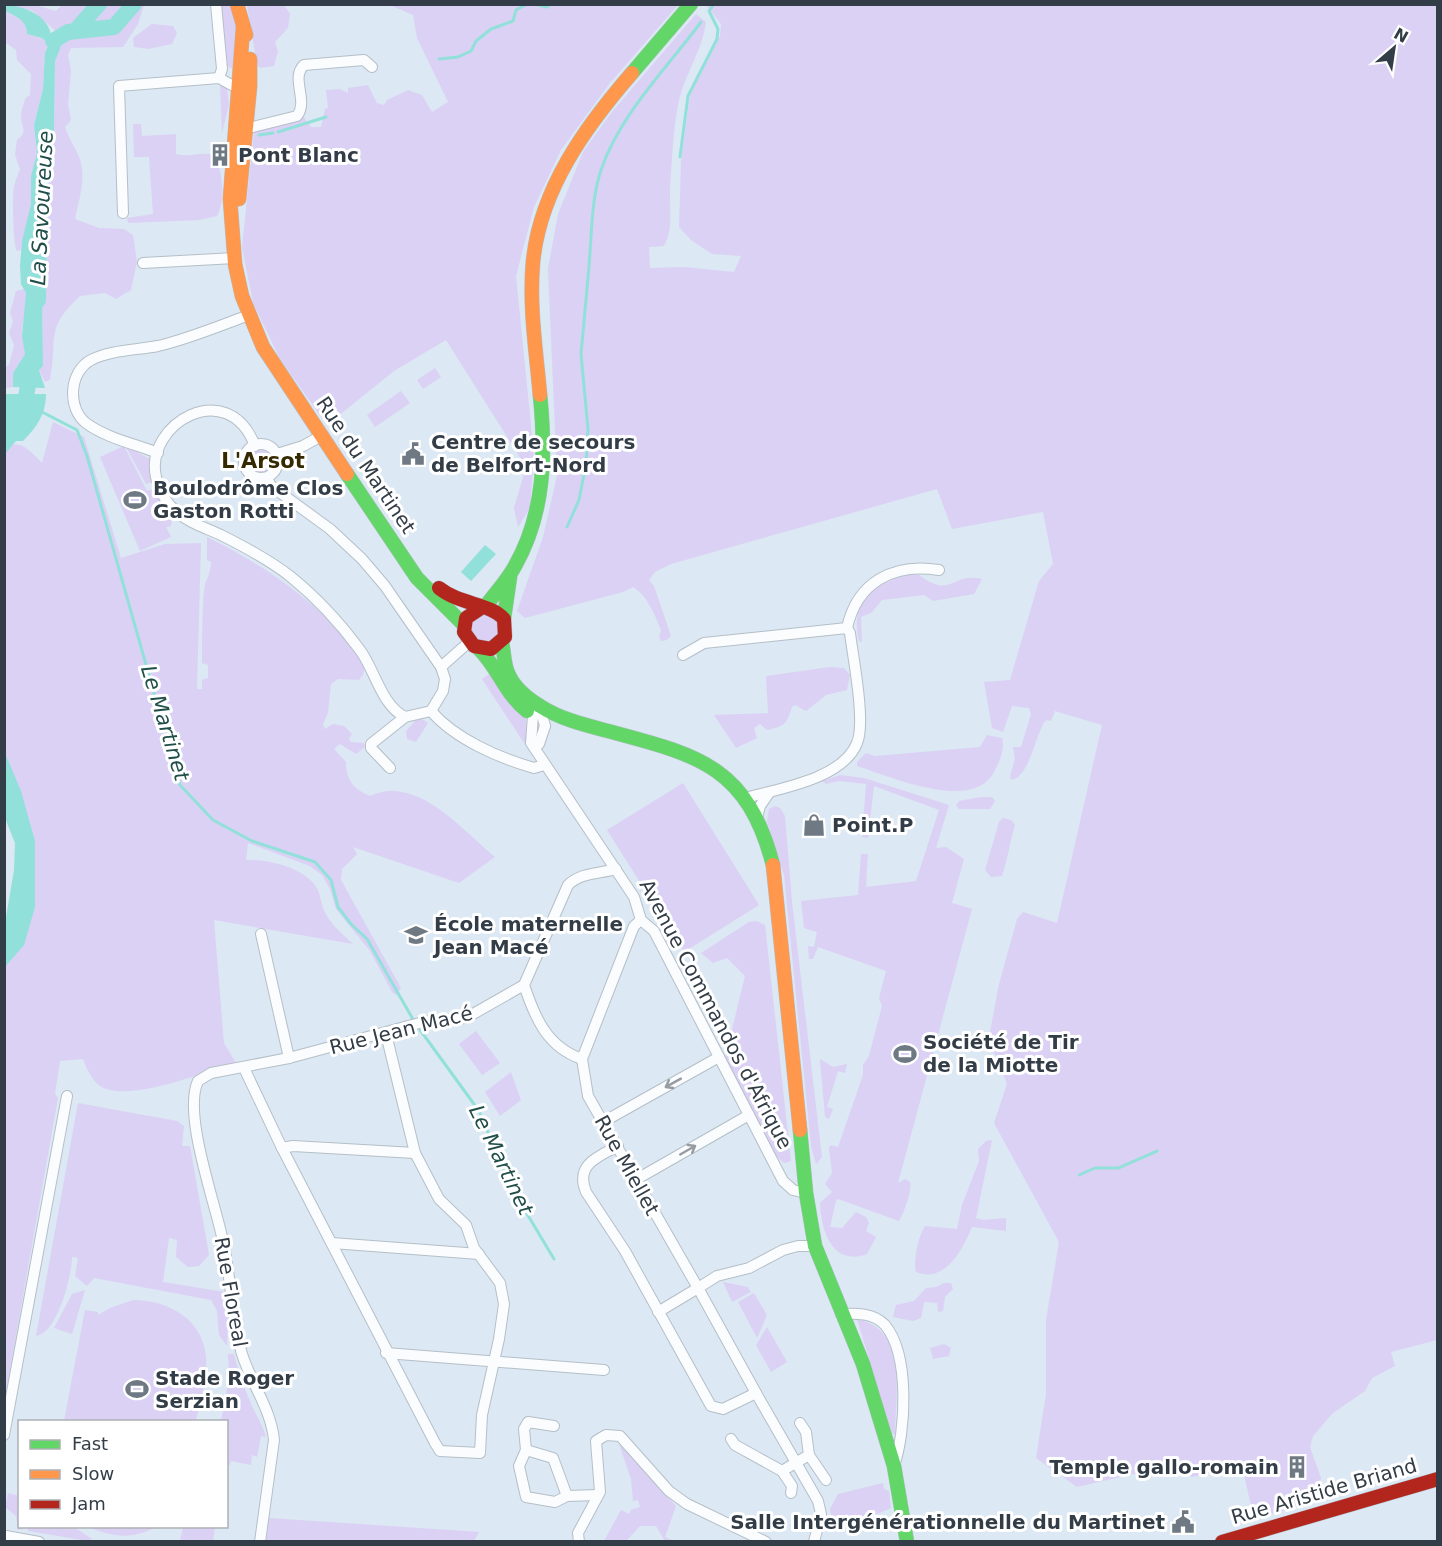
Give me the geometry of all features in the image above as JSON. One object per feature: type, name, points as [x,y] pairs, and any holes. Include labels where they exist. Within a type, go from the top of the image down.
[{"type":"main road","points":[[234,251],[246,120],[249,56],[237,4]]},
{"type":"main road","points":[[691,4],[584,134],[564,165],[547,203],[539,229],[531,276],[543,471],[534,518],[510,577],[504,618],[507,631],[502,642],[503,658],[511,679],[543,719],[580,723],[645,738],[689,753],[721,774],[753,808],[773,862],[806,1193],[815,1246],[863,1364],[894,1466],[907,1542]]},
{"type":"main road","points":[[234,251],[230,197],[243,28]]},
{"type":"main road","name":"Rue du Martinet","points":[[234,251],[249,315],[262,345],[411,565],[417,578],[464,625]]},
{"type":"main road","points":[[411,565],[455,599],[495,610],[504,618]]},
{"type":"main road","points":[[510,577],[483,608],[471,612],[464,625],[473,645],[492,662],[504,690],[512,699],[543,719],[671,755],[714,781],[736,802],[747,818],[766,862],[780,929]]},
{"type":"main road","points":[[473,645],[491,649],[502,642]]},
{"type":"main road","name":"Rue Aristide Briand","points":[[1222,1542],[1437,1479]]},
{"type":"street","points":[[216,4],[222,69],[219,78]]},
{"type":"street","points":[[238,82],[240,122],[246,120],[271,123],[291,119],[300,112],[298,74],[304,65],[364,60],[372,67]]},
{"type":"street","points":[[123,213],[119,87],[219,78],[238,82],[244,84],[246,120]]},
{"type":"street","points":[[143,263],[234,251]]},
{"type":"street","points":[[158,453],[93,428],[80,418],[75,407],[73,391],[80,370],[98,357],[160,345],[249,315]]},
{"type":"street","points":[[255,446],[240,418],[225,412],[209,411],[177,423],[167,433],[158,453],[156,477],[165,499],[189,520],[261,556],[304,588],[347,633],[368,660],[393,709],[405,717]]},
{"type":"street","points":[[277,454],[303,446],[323,435]]},
{"type":"street","points":[[255,446],[270,447],[277,454],[278,465],[267,478],[255,477],[244,464],[247,453],[255,446]]},
{"type":"street","points":[[267,478],[271,486],[330,528],[362,559],[385,586],[441,667],[445,679],[438,704],[431,711],[405,717],[371,744],[370,748],[390,768]]},
{"type":"street","points":[[753,808],[769,793],[843,763],[857,743],[860,721],[850,633],[847,628],[855,603],[871,583],[884,575],[923,567],[939,570]]},
{"type":"street","points":[[683,655],[704,643],[734,638],[847,628]]},
{"type":"street","points":[[441,667],[473,645]]},
{"type":"street","points":[[431,711],[438,720],[479,746],[534,768],[544,765]]},
{"type":"street","points":[[535,747],[539,744],[543,719]]},
{"type":"street","name":"Avenue Commandos d'Afrique","points":[[543,719],[530,735],[531,743],[634,897],[641,920],[654,931],[783,1181],[793,1190],[806,1193]]},
{"type":"street","points":[[671,755],[684,756],[704,767],[728,786],[746,807],[753,808]]},
{"type":"street","points":[[753,808],[769,793]]},
{"type":"street","points":[[616,869],[588,874],[574,879],[568,885],[524,985],[537,1021],[547,1036],[564,1052],[582,1059],[633,930],[641,920]]},
{"type":"street","points":[[261,934],[279,998],[289,1058]]},
{"type":"street","name":"Rue Jean Macé","points":[[241,1068],[386,1034],[416,1024],[466,1018],[524,985]]},
{"type":"street","points":[[241,1068],[387,1353],[440,1451],[480,1453],[482,1415],[504,1304],[500,1283],[479,1254],[466,1225],[439,1199],[415,1153],[386,1034]]},
{"type":"street","points":[[603,1122],[719,1057]]},
{"type":"street","name":"Rue Miellet","points":[[582,1059],[588,1096],[818,1501],[821,1514],[814,1542]]},
{"type":"street","name":"Rue Floreal","points":[[241,1068],[211,1073],[198,1081],[194,1112],[205,1172],[223,1240],[238,1340],[252,1380],[272,1424],[274,1440],[260,1542]]},
{"type":"street","points":[[4,1435],[67,1096]]},
{"type":"street","points":[[637,1179],[749,1115]]},
{"type":"street","points":[[282,1148],[293,1146],[415,1153]]},
{"type":"street","points":[[618,1146],[586,1166],[582,1182],[711,1406],[723,1409],[756,1393]]},
{"type":"street","points":[[332,1243],[479,1254]]},
{"type":"street","points":[[658,1312],[717,1276],[749,1268],[783,1250],[798,1246],[815,1246]]},
{"type":"street","points":[[842,1314],[860,1313],[873,1317],[884,1324],[894,1340],[903,1382],[901,1436],[894,1466]]},
{"type":"street","points":[[387,1353],[604,1370]]},
{"type":"street","points":[[554,1426],[528,1422],[524,1429],[525,1450],[519,1466],[526,1497],[555,1502],[567,1496],[598,1495]]},
{"type":"street","points":[[800,1423],[806,1432],[808,1455],[826,1480]]},
{"type":"street","points":[[579,1542],[578,1533],[600,1492],[596,1441],[606,1435],[620,1436],[669,1491],[687,1504],[766,1542]]},
{"type":"street","points":[[731,1439],[735,1445],[782,1471],[792,1486],[791,1493]]},
{"type":"street","points":[[525,1450],[553,1458],[567,1496]]},
{"type":"street","points":[[782,1471],[808,1455]]},
{"type":"street","points":[[5,1534],[39,1542]]},
{"type":"shaded area","points":[[7,5],[35,5],[56,11],[62,5],[144,5],[138,24],[123,47],[71,48],[68,55],[71,71],[68,104],[71,120],[65,127],[79,157],[82,172],[82,188],[75,219],[99,228],[124,229],[133,235],[137,262],[131,290],[116,299],[105,293],[80,296],[61,317],[54,335],[50,380],[45,382],[39,370],[43,365],[44,283],[30,274],[32,239],[44,223],[54,130],[55,61],[62,30],[59,34],[33,11]]},
{"type":"shaded area","points":[[221,5],[230,5],[238,34],[236,70],[227,66]]},
{"type":"shaded area","points":[[247,5],[284,5],[290,14],[288,28],[275,42],[278,51],[274,66],[260,68],[257,65]]},
{"type":"shaded area","points":[[382,5],[678,5],[610,83],[561,150],[534,207],[516,276],[534,455],[530,508],[518,527],[514,508],[526,467],[446,340],[394,371],[337,417],[335,415],[324,421],[280,359],[253,303],[242,247],[254,132],[303,116],[311,127],[321,127],[325,109],[328,108],[326,90],[340,89],[348,93],[348,88],[368,85],[377,103],[384,105],[387,100],[408,90],[422,95],[432,112],[448,102],[417,38],[413,15],[392,6]]},
{"type":"shaded area","points":[[706,5],[1437,5],[1437,1340],[1391,1352],[1395,1366],[1372,1378],[1365,1391],[1333,1413],[1313,1436],[1310,1447],[1321,1484],[1310,1497],[1311,1503],[1254,1519],[1242,1466],[1192,1477],[1172,1465],[1077,1487],[1036,1458],[1046,1394],[1046,1320],[1059,1242],[994,1123],[1007,1084],[995,1054],[987,1048],[999,984],[1017,919],[1023,912],[1057,923],[1102,725],[1055,711],[1051,721],[1046,720],[1042,726],[1023,771],[1011,780],[1015,759],[1013,747],[1021,747],[1031,714],[1029,708],[1012,706],[1003,732],[992,728],[984,682],[1010,680],[1039,581],[1053,564],[1043,512],[952,529],[937,489],[671,564],[655,572],[649,580],[654,586],[671,636],[667,640],[661,641],[659,637],[661,630],[650,606],[643,595],[633,587],[623,592],[525,618],[517,611],[543,537],[557,476],[548,269],[558,214],[583,152],[611,113],[696,14],[706,22],[701,43],[678,105],[672,157],[669,232],[664,246],[649,247],[650,268],[684,267],[734,272],[741,256],[712,254],[691,240],[679,227],[681,161],[690,95],[720,36],[721,24]]},
{"type":"shaded area","points":[[5,11],[23,22],[27,34],[42,38],[49,44],[45,53],[43,89],[34,125],[37,153],[31,204],[21,250],[17,251],[13,200],[14,185],[20,169],[15,155],[17,140],[24,132],[21,114],[25,99],[30,95],[31,74],[17,60],[16,50],[5,42]]},
{"type":"shaded area","points":[[152,24],[173,26],[177,33],[172,44],[148,49],[134,47],[133,38]]},
{"type":"shaded area","points":[[220,84],[227,88],[229,105],[222,133]]},
{"type":"shaded area","points":[[133,124],[141,124],[142,136],[176,134],[176,154],[216,156],[222,186],[220,210],[217,216],[199,220],[128,223],[127,218],[153,214],[149,157],[134,157]]},
{"type":"shaded area","points":[[24,289],[27,299],[22,328],[25,354],[13,373],[13,387],[6,388],[4,368],[9,365],[14,345],[9,333],[13,321],[10,313],[16,291]]},
{"type":"shaded area","points":[[435,368],[441,377],[423,389],[417,380]]},
{"type":"shaded area","points":[[401,391],[410,403],[375,427],[367,415]]},
{"type":"shaded area","points":[[53,422],[84,437],[121,558],[165,544],[201,543],[197,689],[202,689],[202,680],[208,678],[208,665],[202,663],[204,590],[211,562],[207,560],[207,537],[252,562],[295,591],[334,626],[365,666],[359,680],[338,679],[331,684],[328,713],[323,724],[325,729],[333,724],[344,726],[352,734],[349,739],[351,742],[364,743],[365,747],[356,754],[340,744],[334,749],[346,762],[347,774],[355,787],[370,796],[388,791],[405,792],[422,799],[438,808],[495,857],[459,883],[353,847],[357,854],[342,869],[341,880],[401,988],[396,995],[392,992],[370,951],[336,909],[330,889],[322,875],[310,866],[248,843],[246,860],[265,861],[286,866],[313,882],[329,918],[353,944],[214,920],[224,1043],[236,1063],[148,1089],[113,1091],[97,1084],[83,1059],[60,1061],[55,1094],[58,1098],[5,1398],[5,963],[28,912],[5,760],[5,446],[16,444],[21,446],[42,463]]},
{"type":"shaded area","name":"Boulodrôme Clos Gaston Rotti","points":[[124,446],[147,491],[153,489],[172,519],[171,526],[166,527],[171,537],[140,551],[100,457]]},
{"type":"shaded area","points":[[126,447],[150,459],[153,482],[146,484]]},
{"type":"shaded area","points":[[260,449],[265,450],[271,456],[271,466],[265,472],[260,473],[255,472],[249,466],[248,461],[249,456],[255,450]]},
{"type":"shaded area","points":[[907,575],[919,575],[939,585],[963,579],[982,579],[974,594],[933,601],[924,595],[882,600],[871,613],[861,617],[862,642],[859,641],[857,627],[860,605],[873,590]]},
{"type":"shaded area","points":[[476,614],[496,616],[501,631],[491,643],[475,642],[469,622]]},
{"type":"shaded area","points":[[830,667],[844,668],[850,675],[847,690],[826,695],[806,711],[795,705],[782,725],[767,730],[760,724],[754,728],[757,738],[736,748],[714,715],[768,713],[766,676]]},
{"type":"shaded area","points":[[492,672],[526,720],[526,746],[482,679]]},
{"type":"shaded area","points":[[422,719],[428,723],[416,742],[407,739],[406,731],[416,720]]},
{"type":"shaded area","points":[[987,735],[1002,738],[1002,754],[995,770],[985,783],[970,789],[952,791],[932,789],[857,766],[857,762],[866,753],[875,756],[980,747]]},
{"type":"shaded area","points":[[840,775],[864,778],[949,805],[936,848],[946,847],[964,859],[952,903],[972,909],[898,1183],[905,1179],[910,1182],[909,1196],[901,1217],[899,1221],[838,1199],[836,1201],[830,1227],[842,1228],[856,1212],[866,1217],[869,1223],[866,1231],[876,1237],[867,1254],[855,1257],[837,1251],[831,1244],[823,1224],[820,1203],[832,1192],[825,1184],[832,1173],[829,1148],[831,1145],[838,1147],[863,1075],[863,1065],[869,1056],[882,1006],[879,998],[886,971],[818,947],[813,959],[809,959],[808,946],[814,947],[817,932],[804,928],[801,901],[858,895],[861,854],[868,854],[866,887],[916,881],[939,810],[874,786],[868,838],[862,837],[866,784],[839,781],[826,784],[822,781]]},
{"type":"shaded area","points":[[683,783],[759,905],[684,952],[607,830]]},
{"type":"shaded area","points":[[992,797],[995,801],[990,809],[959,809],[956,805],[959,801]]},
{"type":"shaded area","points":[[775,806],[780,808],[785,816],[792,902],[822,1157],[816,1164],[811,1146],[784,875],[767,821],[769,809]]},
{"type":"shaded area","points":[[1003,818],[1011,820],[1015,825],[1002,876],[991,877],[985,870],[999,822]]},
{"type":"shaded area","points":[[757,921],[765,925],[791,1161],[784,1163],[775,1155],[725,1058],[745,976],[727,958],[713,963],[701,953],[749,922]]},
{"type":"shaded area","points":[[476,1031],[500,1063],[482,1075],[459,1044]]},
{"type":"shaded area","points":[[820,1059],[833,1067],[847,1064],[845,1073],[838,1071],[827,1107],[833,1109],[829,1119],[825,1117]]},
{"type":"shaded area","points":[[511,1072],[521,1100],[500,1116],[485,1092]]},
{"type":"shaded area","points":[[78,1103],[177,1121],[184,1126],[182,1146],[190,1146],[209,1255],[199,1266],[188,1267],[176,1257],[177,1240],[169,1238],[163,1282],[225,1292],[228,1314],[227,1346],[219,1335],[217,1311],[211,1300],[94,1278],[87,1286],[75,1276],[78,1258],[72,1257],[66,1289],[57,1314],[51,1325],[36,1336]]},
{"type":"shaded area","points":[[992,1140],[976,1218],[983,1220],[1006,1218],[1006,1231],[972,1227],[958,1254],[944,1269],[936,1273],[916,1272],[917,1249],[925,1226],[957,1229],[962,1205],[979,1161],[978,1149],[986,1141]]},
{"type":"shaded area","points":[[723,1282],[748,1287],[751,1292],[732,1302]]},
{"type":"shaded area","points":[[951,1283],[953,1289],[945,1297],[943,1311],[938,1312],[937,1303],[924,1302],[921,1318],[913,1321],[893,1317],[896,1305],[914,1301],[926,1288]]},
{"type":"shaded area","points":[[85,1290],[72,1334],[54,1328],[72,1294]]},
{"type":"shaded area","points":[[754,1293],[767,1315],[757,1338],[738,1302]]},
{"type":"shaded area","points":[[133,1300],[146,1301],[171,1308],[191,1322],[198,1332],[206,1357],[205,1381],[196,1420],[64,1420],[85,1310],[98,1312],[98,1315]]},
{"type":"shaded area","points":[[857,1319],[873,1325],[885,1336],[892,1349],[897,1383],[895,1434],[892,1434]]},
{"type":"shaded area","points":[[767,1327],[787,1362],[771,1372],[756,1345]]},
{"type":"shaded area","points":[[944,1344],[951,1348],[949,1356],[933,1359],[930,1348]]},
{"type":"shaded area","points":[[228,1354],[234,1354],[245,1390],[266,1437],[261,1436],[257,1457],[252,1455],[251,1465],[231,1461],[228,1465],[228,1420],[221,1420],[229,1378]]},
{"type":"shaded area","points":[[619,1444],[676,1506],[665,1537],[674,1541],[665,1541],[656,1526],[640,1526],[626,1541],[604,1541],[621,1510],[629,1514],[631,1510],[640,1507],[638,1500],[633,1501],[631,1479]]},
{"type":"shaded area","points":[[883,1483],[884,1489],[889,1491],[891,1508],[875,1515],[833,1526],[830,1509],[838,1494]]},
{"type":"shaded area","points":[[8,1493],[18,1496],[18,1528],[22,1530],[18,1529],[16,1516],[5,1507]]},
{"type":"shaded area","points":[[269,1518],[479,1532],[473,1542],[266,1541]]},
{"type":"shaded area","points":[[27,1528],[76,1528],[92,1539],[88,1541],[28,1531]]},
{"type":"shaded area","points":[[91,1528],[154,1528],[138,1534],[122,1536]]},
{"type":"shaded area","points":[[183,1528],[215,1528],[213,1541],[180,1541]]},
{"type":"water","points":[[5,4],[33,12],[44,21],[51,34],[59,34],[62,30],[65,36],[55,61],[54,130],[44,223],[32,239],[30,274],[44,283],[43,366],[39,370],[45,388],[13,387],[13,373],[25,354],[22,336],[26,293],[21,284],[20,266],[22,241],[31,204],[31,176],[37,153],[34,125],[43,89],[45,53],[49,44],[42,38],[27,34],[23,22],[5,11]]},
{"type":"water","points":[[5,394],[46,394],[42,414],[32,431],[23,441],[16,441],[5,454]]},
{"type":"water","points":[[485,545],[496,554],[471,581],[461,572]]},
{"type":"water","points":[[5,753],[21,791],[35,841],[35,907],[24,945],[5,967],[5,923],[14,870],[15,843],[5,818]]},
{"type":"waterway","points":[[77,29],[99,4]]},
{"type":"waterway","points":[[53,41],[68,32],[114,27],[134,4]]},
{"type":"waterway","points":[[439,59],[458,57],[471,51],[476,41],[491,29],[513,21],[516,10],[527,4]]},
{"type":"waterway","points":[[534,4],[547,7],[551,4]]},
{"type":"waterway","points":[[680,157],[688,96],[717,39],[718,29],[709,11],[714,4]]},
{"type":"waterway","points":[[589,265],[595,193],[609,149],[645,92],[701,22]]},
{"type":"waterway","points":[[278,132],[326,117]]},
{"type":"waterway","points":[[259,135],[273,133]]},
{"type":"waterway","name":"La Savoureuse","points":[[38,300],[39,209]]},
{"type":"waterway","points":[[567,527],[579,500],[586,464],[588,429],[581,354],[589,267]]},
{"type":"waterway","name":"Le Martinet","points":[[4,428],[25,403],[31,367]]},
{"type":"waterway","name":"Le Martinet","points":[[42,412],[77,430],[87,456],[180,785],[213,820],[252,841],[315,862],[331,880],[338,907],[367,939],[414,1021]]},
{"type":"waterway","name":"Le Martinet","points":[[418,1027],[479,1111],[511,1187],[554,1259]]},
{"type":"waterway","points":[[1079,1175],[1095,1168],[1118,1168],[1157,1151]]},
{"type":"traffic: fast","points":[[632,73],[691,4]]},
{"type":"traffic: fast","points":[[485,607],[505,582],[525,546],[538,504],[543,461],[540,395]]},
{"type":"traffic: fast","points":[[347,474],[417,578],[464,625]]},
{"type":"traffic: fast","points":[[504,618],[510,577]]},
{"type":"traffic: fast","points":[[502,642],[506,666],[511,678],[530,700],[556,715],[668,748],[692,758],[714,770],[733,785],[749,805],[762,832],[773,865]]},
{"type":"traffic: fast","points":[[478,648],[491,663],[513,697],[527,711]]},
{"type":"traffic: fast","points":[[800,1130],[806,1193],[815,1246],[863,1364],[894,1466],[907,1542]]},
{"type":"traffic: slow","points":[[237,4],[246,35]]},
{"type":"traffic: slow","points":[[243,28],[230,199],[235,264],[242,296],[263,347],[347,474]]},
{"type":"traffic: slow","points":[[239,199],[250,86],[250,59]]},
{"type":"traffic: slow","points":[[540,395],[532,295],[537,235],[555,184],[568,160],[598,115],[632,73]]},
{"type":"traffic: slow","points":[[773,865],[800,1130]]},
{"type":"traffic: jam","points":[[439,588],[456,598],[491,610],[504,619],[505,637],[491,649],[474,646],[464,632],[466,618],[481,608]]},
{"type":"traffic: jam","points":[[1222,1542],[1438,1479]]},
{"type":"place","name":"Pont Blanc","points":[[220,155]]},
{"type":"place","name":"Centre de secours de Belfort-Nord","points":[[413,454]]},
{"type":"place","name":"Boulodrôme Clos Gaston Rotti","points":[[135,500]]},
{"type":"place","name":"Point.P","points":[[814,825]]},
{"type":"place","name":"École maternelle Jean Macé","points":[[416,935]]},
{"type":"place","name":"Société de Tir de la Miotte","points":[[905,1054]]},
{"type":"place","name":"Stade Roger Serzian","points":[[137,1389]]},
{"type":"place","name":"Temple gallo-romain","points":[[1297,1467]]},
{"type":"place","name":"Salle Intergénérationnelle du Martinet","points":[[1183,1522]]},
{"type":"district","name":"L'Arsot","points":[[263,461]]}]
